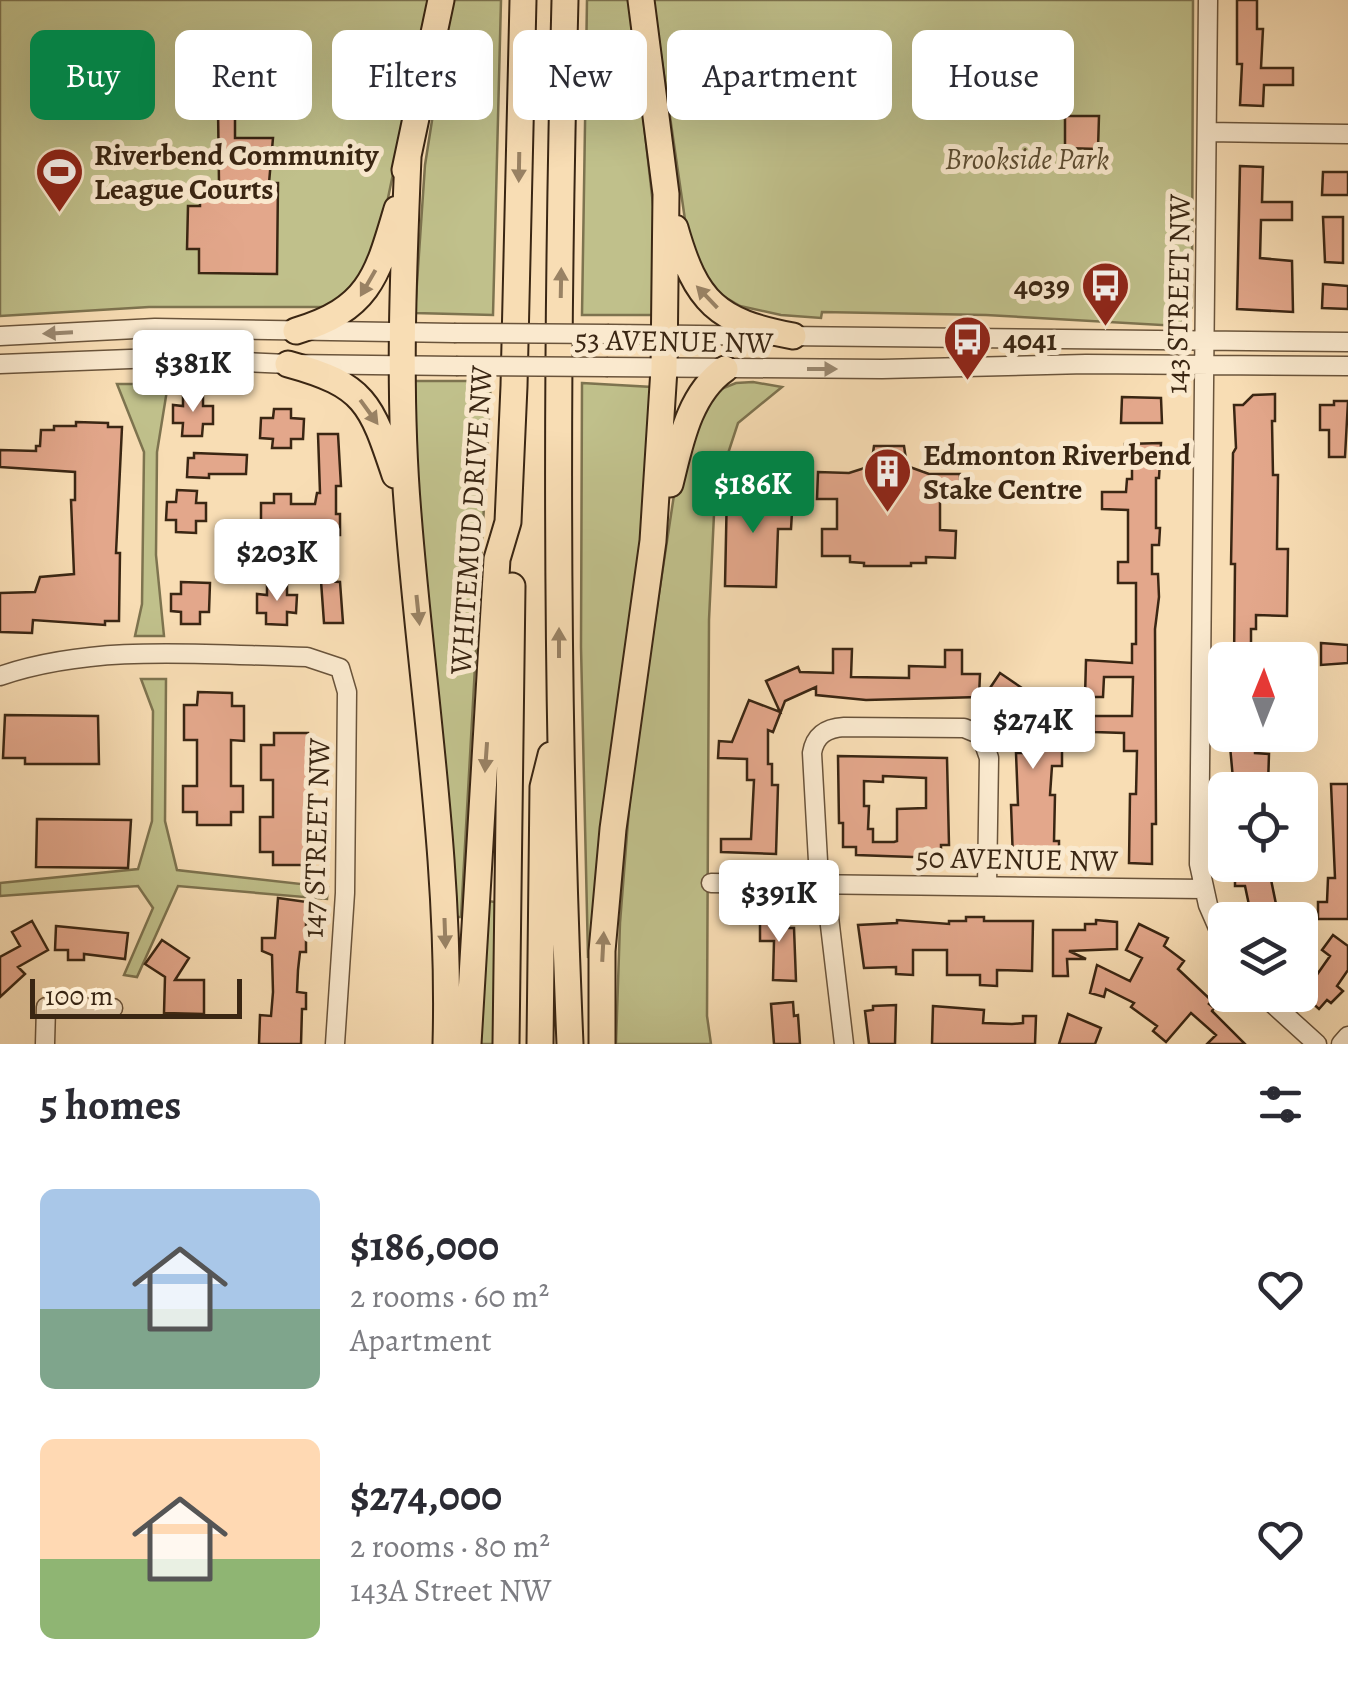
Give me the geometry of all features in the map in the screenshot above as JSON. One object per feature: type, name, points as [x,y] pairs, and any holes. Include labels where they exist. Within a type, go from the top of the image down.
[{"type":"highway","points":[[296,331],[343,312],[369,284],[389,234],[441,0]]},
{"type":"highway","name":"WHITEMUD DRIVE NW","points":[[468,1044],[497,560],[508,522],[523,0]]},
{"type":"highway","points":[[566,0],[560,740],[570,1044]]},
{"type":"highway","points":[[602,1044],[602,952],[612,829],[654,541],[664,369],[666,194],[641,0]]},
{"type":"highway","points":[[408,157],[400,364],[408,513],[441,836],[446,1044]]},
{"type":"highway","points":[[666,194],[685,264],[704,295],[718,310],[748,326],[794,336]]},
{"type":"highway","points":[[288,364],[322,373],[360,398],[378,421],[408,513]]},
{"type":"highway","points":[[654,541],[681,440],[706,386],[724,369]]},
{"type":"highway","points":[[506,1044],[512,562],[508,522]]},
{"type":"highway","points":[[540,1044],[543,788],[547,762],[560,740]]},
{"type":"street","name":"143 STREET NW","points":[[1203,889],[1199,852],[1208,0]]},
{"type":"street","points":[[1207,132],[1348,134]]},
{"type":"street","name":"53 AVENUE NW","points":[[0,336],[154,328],[1348,342]]},
{"type":"street","name":"53 AVENUE NW","points":[[0,364],[156,358],[288,364],[664,369],[1348,366]]},
{"type":"street","name":"147 STREET NW","points":[[0,676],[37,663],[83,656],[307,657],[340,668],[347,692],[344,894],[335,1044]]},
{"type":"street","points":[[844,1044],[817,854],[812,752],[818,738],[829,729],[844,727],[964,728],[976,732],[985,740],[990,758],[987,886]]},
{"type":"street","name":"50 AVENUE NW","points":[[712,883],[1203,889]]},
{"type":"street","points":[[1203,889],[1208,902]]},
{"type":"street","points":[[46,1044],[46,1007],[113,1008]]},
{"type":"street","points":[[1282,1012],[1317,1044]]},
{"type":"street","points":[[1341,1044],[1348,1036]]},
{"type":"green space","points":[[0,0],[429,0],[423,30],[332,30],[332,120],[404,120],[382,227],[354,292],[325,307],[149,307],[0,316]]},
{"type":"green space","points":[[451,0],[501,0],[493,315],[415,313],[425,165],[432,120],[493,120],[493,30],[446,30]]},
{"type":"green space","points":[[587,0],[630,0],[633,30],[587,30]]},
{"type":"green space","name":"Brookside Park","points":[[653,0],[1193,0],[1192,307],[1179,326],[986,315],[822,312],[821,318],[740,306],[718,293],[690,254],[670,120],[892,120],[892,30],[667,30],[667,96]]},
{"type":"green space","points":[[585,120],[644,120],[657,240],[653,315],[582,315]]},
{"type":"green space","points":[[415,381],[491,381],[461,917],[452,917],[414,494]]},
{"type":"green space","points":[[753,382],[782,387],[738,423],[715,493],[709,620],[707,1016],[711,1044],[616,1044],[620,923],[632,771],[674,495],[697,414],[721,389]]},
{"type":"green space","points":[[582,383],[652,387],[649,469],[596,958],[588,957],[581,647]]},
{"type":"green space","points":[[117,384],[168,384],[157,452],[156,555],[164,636],[135,636],[142,604],[144,452]]},
{"type":"green space","points":[[141,679],[166,679],[165,821],[177,870],[328,887],[327,899],[178,886],[137,977],[124,975],[153,908],[138,886],[0,896],[0,883],[138,869],[152,821],[153,711]]},
{"type":"green space","points":[[488,901],[495,902],[494,1044],[478,1044]]},
{"type":"building","points":[[1237,0],[1257,0],[1257,29],[1263,29],[1261,68],[1293,68],[1293,85],[1264,85],[1263,106],[1240,105],[1242,64],[1237,64]]},
{"type":"building","points":[[1099,116],[1098,149],[1065,148],[1065,120]]},
{"type":"building","points":[[218,120],[235,120],[235,138],[273,138],[269,183],[278,183],[277,274],[199,273],[199,249],[187,249],[188,206],[200,206],[200,182],[219,183]]},
{"type":"building","points":[[1240,166],[1263,167],[1262,202],[1292,202],[1292,220],[1261,220],[1260,258],[1292,261],[1293,312],[1237,309]]},
{"type":"building","points":[[1323,172],[1348,172],[1348,195],[1322,195]]},
{"type":"building","points":[[1323,217],[1343,217],[1343,263],[1325,262]]},
{"type":"building","points":[[1323,284],[1348,286],[1348,309],[1322,308]]},
{"type":"building","points":[[183,393],[203,394],[203,406],[213,406],[213,424],[203,424],[202,436],[182,436],[183,423],[173,423],[173,405],[183,406]]},
{"type":"building","points":[[1275,394],[1272,421],[1273,475],[1278,475],[1277,549],[1288,549],[1287,616],[1256,615],[1251,642],[1234,642],[1235,564],[1231,564],[1234,405],[1243,405],[1253,395]]},
{"type":"building","points":[[1122,397],[1161,398],[1162,423],[1121,423]]},
{"type":"building","points":[[1334,401],[1348,401],[1345,457],[1329,457],[1329,430],[1320,430],[1320,405],[1334,405]]},
{"type":"building","points":[[274,409],[291,409],[291,418],[304,419],[303,439],[291,439],[291,448],[272,448],[273,439],[260,438],[261,418],[273,418]]},
{"type":"building","points":[[76,422],[122,427],[116,553],[120,553],[119,621],[105,621],[105,625],[33,620],[32,633],[0,632],[0,593],[35,592],[40,577],[74,574],[71,500],[75,500],[75,472],[0,467],[0,450],[36,451],[41,430],[76,426]]},
{"type":"building","points":[[318,434],[338,434],[341,486],[336,486],[336,514],[340,514],[340,535],[320,535],[318,524],[291,524],[291,533],[273,533],[273,524],[261,524],[261,503],[274,503],[274,494],[291,494],[291,504],[315,504],[320,493]]},
{"type":"building","points":[[1161,443],[1156,478],[1159,545],[1152,545],[1152,574],[1158,574],[1159,597],[1155,629],[1156,824],[1152,824],[1152,864],[1129,863],[1130,794],[1136,794],[1137,751],[1124,751],[1124,733],[1094,732],[1094,716],[1132,716],[1133,677],[1104,677],[1103,697],[1085,697],[1086,660],[1132,663],[1132,644],[1136,644],[1136,583],[1118,583],[1118,562],[1128,562],[1128,510],[1102,509],[1102,492],[1126,492],[1127,479],[1132,479],[1132,457],[1125,457],[1125,444]]},
{"type":"building","name":"Edmonton Riverbend Stake Centre","points":[[874,446],[904,446],[907,466],[929,474],[960,474],[960,501],[940,500],[940,530],[956,531],[955,558],[926,557],[926,563],[911,566],[864,566],[850,562],[850,556],[822,556],[822,529],[837,529],[837,499],[817,499],[818,472],[849,473],[871,466]]},
{"type":"building","points":[[194,453],[247,455],[246,474],[187,477],[188,458],[194,458]]},
{"type":"building","points":[[727,488],[779,489],[778,512],[792,512],[791,529],[778,529],[776,587],[725,586]]},
{"type":"building","points":[[177,490],[197,491],[196,503],[206,503],[206,521],[196,521],[196,533],[176,532],[176,520],[166,520],[167,502],[176,502]]},
{"type":"building","points":[[217,536],[236,536],[241,578],[221,578]]},
{"type":"building","points":[[321,581],[340,582],[343,623],[324,623]]},
{"type":"building","points":[[181,582],[210,583],[209,612],[200,612],[200,624],[181,624],[181,612],[171,611],[171,594],[181,594]]},
{"type":"building","points":[[267,583],[287,583],[287,595],[297,595],[296,613],[287,612],[287,625],[266,624],[266,613],[257,613],[257,594],[267,595]]},
{"type":"building","points":[[1321,643],[1348,645],[1348,663],[1321,665]]},
{"type":"building","points":[[833,649],[852,649],[851,677],[909,678],[909,666],[945,667],[945,650],[962,650],[962,674],[980,674],[979,697],[866,700],[816,695],[816,687],[785,701],[773,732],[768,730],[768,764],[772,764],[772,785],[778,785],[776,854],[721,852],[721,839],[751,839],[754,780],[747,780],[747,759],[718,758],[719,741],[732,742],[749,700],[780,712],[766,681],[798,667],[800,672],[833,673]]},
{"type":"building","points":[[1000,673],[1041,701],[1050,731],[1072,731],[1071,749],[1062,749],[1062,766],[1052,766],[1050,795],[1055,795],[1054,841],[1059,841],[1059,860],[1013,860],[1011,805],[1018,805],[1016,753],[1025,753],[1013,714],[986,694]]},
{"type":"building","points":[[198,692],[232,693],[232,706],[244,706],[244,741],[231,740],[231,786],[243,786],[243,812],[231,812],[231,825],[197,825],[197,812],[183,812],[183,786],[197,786],[197,740],[184,740],[184,705],[197,705]]},
{"type":"building","points":[[5,715],[98,716],[99,764],[25,764],[25,758],[3,758]]},
{"type":"building","points":[[274,733],[308,733],[308,746],[321,746],[321,781],[308,781],[308,826],[320,826],[320,852],[307,852],[307,865],[273,865],[273,852],[260,852],[260,817],[273,817],[273,780],[261,780],[261,745],[274,745]]},
{"type":"building","points":[[1231,752],[1269,754],[1268,772],[1232,772]]},
{"type":"building","points":[[838,756],[947,758],[949,845],[941,845],[941,858],[856,855],[856,847],[843,847],[843,823],[839,823]],"holes":[[[883,776],[926,778],[926,808],[897,809],[897,841],[873,842],[873,829],[868,829],[869,806],[864,806],[864,781],[883,782]]]},
{"type":"building","points":[[1331,784],[1348,784],[1348,919],[1318,919],[1318,902],[1327,902],[1328,878],[1335,878]]},
{"type":"building","points":[[37,819],[131,820],[128,868],[36,867]]},
{"type":"building","points":[[1235,882],[1271,882],[1276,902],[1248,902],[1245,886],[1235,886]]},
{"type":"building","points":[[278,898],[314,903],[313,920],[306,919],[306,952],[300,952],[298,970],[297,992],[306,993],[301,1044],[259,1044],[260,1015],[271,1016],[273,992],[272,955],[262,951],[262,938],[275,938]]},
{"type":"building","points":[[760,911],[781,911],[781,928],[794,928],[796,981],[773,980],[774,941],[760,941]]},
{"type":"building","points":[[966,917],[1033,921],[1032,971],[997,970],[997,986],[980,985],[980,975],[947,975],[947,950],[913,950],[913,975],[896,974],[896,967],[864,968],[858,925],[897,920],[949,924],[966,921]]},
{"type":"building","points":[[1096,920],[1117,922],[1117,949],[1069,951],[1086,959],[1067,959],[1068,976],[1053,976],[1053,930],[1085,930],[1085,924],[1096,924]]},
{"type":"building","points":[[32,921],[48,950],[18,967],[25,974],[0,997],[0,957],[20,946],[12,932]]},
{"type":"building","points":[[1139,924],[1168,938],[1164,946],[1184,961],[1178,969],[1208,997],[1208,1012],[1213,1012],[1245,1044],[1207,1044],[1216,1035],[1191,1013],[1166,1042],[1153,1031],[1157,1026],[1131,1007],[1134,1003],[1106,989],[1104,997],[1090,993],[1097,965],[1130,981],[1142,958],[1126,950]]},
{"type":"building","points":[[56,926],[128,933],[125,959],[84,954],[84,960],[68,960],[68,950],[55,950]]},
{"type":"building","points":[[1333,935],[1348,946],[1348,970],[1337,986],[1343,991],[1319,1009],[1318,973],[1330,956],[1322,950]]},
{"type":"building","points":[[162,940],[189,958],[175,980],[204,980],[204,1014],[164,1013],[165,977],[145,964]]},
{"type":"building","points":[[793,1002],[800,1044],[774,1044],[771,1004]]},
{"type":"building","points":[[896,1005],[895,1044],[869,1044],[865,1011],[873,1010],[873,1006]]},
{"type":"building","points":[[933,1006],[984,1010],[983,1023],[1023,1023],[1023,1016],[1036,1016],[1035,1044],[932,1044]]},
{"type":"building","points":[[1068,1014],[1101,1028],[1095,1044],[1059,1044]]},
{"type":"place","name":"Riverbend Community League Courts","points":[[59,214]]},
{"type":"place","name":"4039","points":[[1105,328]]},
{"type":"place","name":"4041","points":[[968,382]]},
{"type":"place","name":"Edmonton Riverbend Stake Centre","points":[[888,514]]}]
